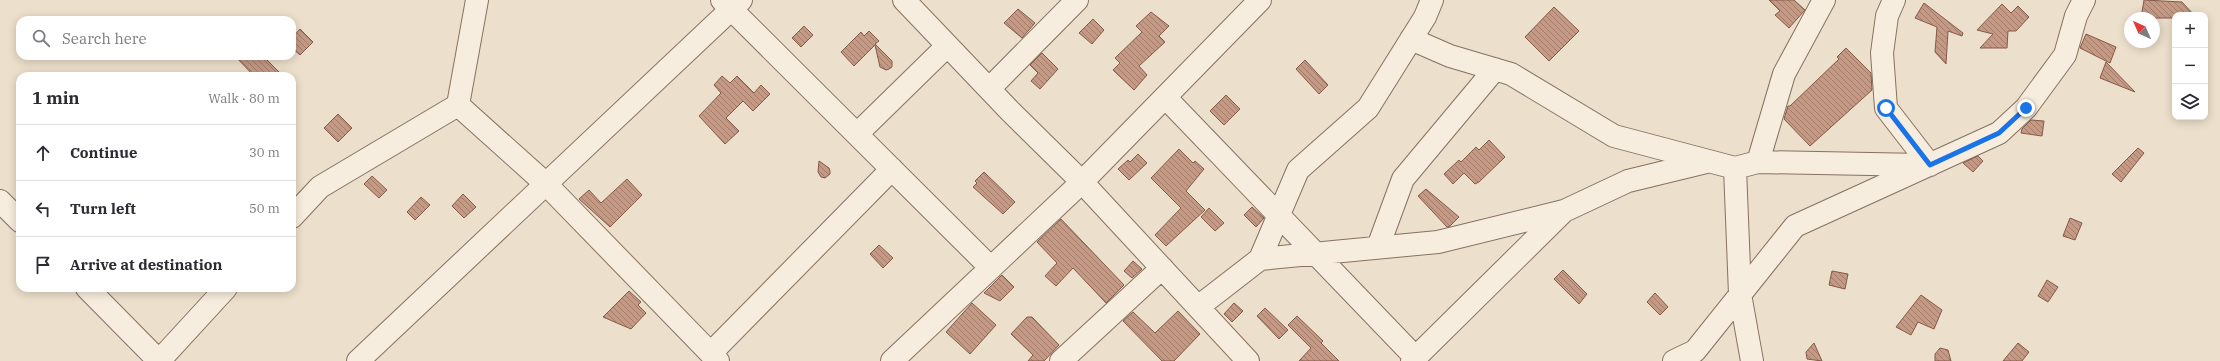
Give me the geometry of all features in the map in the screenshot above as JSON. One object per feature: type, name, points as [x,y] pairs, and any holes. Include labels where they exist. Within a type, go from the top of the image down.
[{"type":"street","points":[[296,213],[320,187],[458,105],[477,0]]},
{"type":"street","points":[[989,89],[1077,0]]},
{"type":"street","points":[[892,361],[1082,182],[1260,0]]},
{"type":"street","points":[[1198,308],[1260,259],[1298,170],[1368,108],[1425,17],[1432,0]]},
{"type":"street","points":[[1758,162],[1784,74],[1824,0]]},
{"type":"street","points":[[1894,0],[1887,16],[1882,53],[1886,108],[1930,165]]},
{"type":"street","points":[[358,361],[546,184],[732,3],[857,134],[991,268]]},
{"type":"street","points":[[916,4],[947,46],[1082,182],[1198,308],[1239,358]]},
{"type":"street","points":[[1674,361],[1695,351],[1795,226],[1999,133],[2026,108],[2065,55],[2075,5]]},
{"type":"street","points":[[1411,39],[1450,56],[1511,74],[1614,136],[1709,162],[1735,168],[1758,162],[1930,165]]},
{"type":"street","points":[[857,134],[947,46]]},
{"type":"street","points":[[1378,247],[1403,179],[1495,69]]},
{"type":"street","points":[[1166,97],[1414,359],[1564,211]]},
{"type":"street","points":[[458,105],[546,184],[715,357],[892,169]]},
{"type":"street","points":[[1260,259],[1438,242],[1564,211],[1628,181],[1709,162]]},
{"type":"street","points":[[1735,168],[1740,294],[1752,361]]},
{"type":"street","points":[[0,201],[16,217]]},
{"type":"street","points":[[1061,361],[1162,268]]},
{"type":"street","points":[[91,292],[159,361],[222,292]]},
{"type":"building","points":[[1769,0],[1794,0],[1805,10],[1789,28],[1775,15],[1780,11]]},
{"type":"building","points":[[2144,0],[2182,2],[2191,12],[2172,12],[2172,18],[2160,18],[2160,12],[2142,12]]},
{"type":"building","points":[[1924,3],[1963,33],[1962,36],[1948,31],[1946,64],[1935,52],[1937,27],[1915,18]]},
{"type":"building","points":[[2002,4],[2011,13],[2018,6],[2029,17],[2016,31],[2008,31],[2007,48],[1980,48],[1993,34],[1977,30]]},
{"type":"building","points":[[1554,7],[1579,31],[1549,61],[1525,37]]},
{"type":"building","points":[[1018,9],[1035,23],[1022,38],[1004,23]]},
{"type":"building","points":[[1151,12],[1169,26],[1159,36],[1165,42],[1139,66],[1147,75],[1134,90],[1113,70],[1120,63],[1115,58],[1142,32],[1136,26]]},
{"type":"building","points":[[1093,19],[1104,30],[1092,44],[1079,33]]},
{"type":"building","points":[[804,26],[813,35],[801,47],[792,38]]},
{"type":"building","points":[[300,29],[313,42],[300,55],[296,52],[296,34]]},
{"type":"building","points":[[869,31],[879,41],[875,44],[892,61],[892,67],[889,69],[886,70],[880,67],[875,45],[854,66],[841,52],[861,32],[864,36]]},
{"type":"building","points":[[2086,34],[2116,47],[2110,63],[2080,48]]},
{"type":"building","points":[[1846,48],[1871,73],[1872,90],[1810,146],[1784,119],[1788,106],[1790,106],[1839,59],[1837,57]]},
{"type":"building","points":[[1042,53],[1058,69],[1040,89],[1031,81],[1038,73],[1030,65]]},
{"type":"building","points":[[239,60],[267,60],[279,72],[250,72]]},
{"type":"building","points":[[1305,60],[1328,85],[1319,94],[1296,69]]},
{"type":"building","points":[[2106,62],[2135,92],[2100,78]]},
{"type":"building","points":[[722,76],[730,83],[737,76],[754,93],[761,85],[770,94],[753,111],[743,101],[726,118],[739,131],[725,144],[699,116],[721,93],[714,85]]},
{"type":"building","points":[[1226,95],[1240,109],[1224,125],[1210,111]]},
{"type":"building","points":[[338,114],[352,128],[338,142],[324,128]]},
{"type":"building","points":[[2031,120],[2044,121],[2042,136],[2021,133],[2022,129]]},
{"type":"building","points":[[1489,140],[1505,157],[1479,182],[1475,184],[1464,173],[1453,184],[1444,174],[1459,160],[1461,162],[1476,147],[1479,150]]},
{"type":"building","points":[[2138,148],[2144,153],[2121,182],[2112,174]]},
{"type":"building","points":[[1179,149],[1193,163],[1195,161],[1204,169],[1186,191],[1205,210],[1166,246],[1155,235],[1181,208],[1151,178]]},
{"type":"building","points":[[1138,154],[1147,163],[1129,180],[1118,169],[1128,160],[1130,162]]},
{"type":"building","points":[[1978,156],[1983,161],[1973,172],[1963,163]]},
{"type":"building","points":[[819,161],[829,168],[830,174],[825,178],[821,177],[818,172]]},
{"type":"building","points":[[984,172],[1015,202],[1003,214],[973,187],[977,183],[975,181]]},
{"type":"building","points":[[372,176],[387,190],[379,198],[364,184]]},
{"type":"building","points":[[627,179],[642,195],[610,227],[579,199],[589,190],[601,203]]},
{"type":"building","points":[[1426,189],[1459,217],[1450,226],[1447,227],[1418,196]]},
{"type":"building","points":[[463,194],[476,207],[464,218],[452,206]]},
{"type":"building","points":[[421,197],[430,205],[415,220],[407,212]]},
{"type":"building","points":[[1252,207],[1264,218],[1256,227],[1244,215]]},
{"type":"building","points":[[1209,208],[1224,223],[1215,231],[1201,217]]},
{"type":"building","points":[[2070,218],[2082,223],[2075,240],[2063,236]]},
{"type":"building","points":[[1061,219],[1124,285],[1106,303],[1073,268],[1056,286],[1045,276],[1057,263],[1037,242]]},
{"type":"building","points":[[879,245],[893,258],[883,268],[870,254]]},
{"type":"building","points":[[1133,261],[1142,269],[1132,278],[1124,271]]},
{"type":"building","points":[[1563,270],[1587,294],[1579,304],[1554,279]]},
{"type":"building","points":[[1832,271],[1848,274],[1845,289],[1829,285]]},
{"type":"building","points":[[1002,275],[1014,287],[1000,301],[984,293]]},
{"type":"building","points":[[2047,280],[2058,287],[2048,302],[2038,296]]},
{"type":"building","points":[[629,291],[641,302],[638,305],[646,313],[631,329],[603,317]]},
{"type":"building","points":[[1655,293],[1668,307],[1660,315],[1647,302]]},
{"type":"building","points":[[1921,295],[1942,310],[1934,329],[1918,322],[1911,335],[1896,327]]},
{"type":"building","points":[[972,303],[996,325],[970,354],[946,332]]},
{"type":"building","points":[[1234,303],[1243,311],[1232,322],[1224,314]]},
{"type":"building","points":[[1265,308],[1288,330],[1279,339],[1257,316]]},
{"type":"building","points":[[1178,311],[1200,334],[1174,361],[1162,361],[1123,321],[1133,312],[1155,333]]},
{"type":"building","points":[[1297,316],[1323,341],[1321,343],[1339,361],[1299,361],[1311,348],[1288,325]]},
{"type":"building","points":[[1027,317],[1032,317],[1059,345],[1044,361],[1028,361],[1033,355],[1011,334]]},
{"type":"building","points":[[1814,343],[1822,361],[1807,359],[1806,352]]},
{"type":"building","points":[[2018,343],[2029,352],[2022,361],[2003,361]]},
{"type":"building","points":[[1940,348],[1948,350],[1951,361],[1935,361],[1935,354]]},
{"type":"route","points":[[1886,108],[1930,165],[1999,133],[2026,108]]}]
